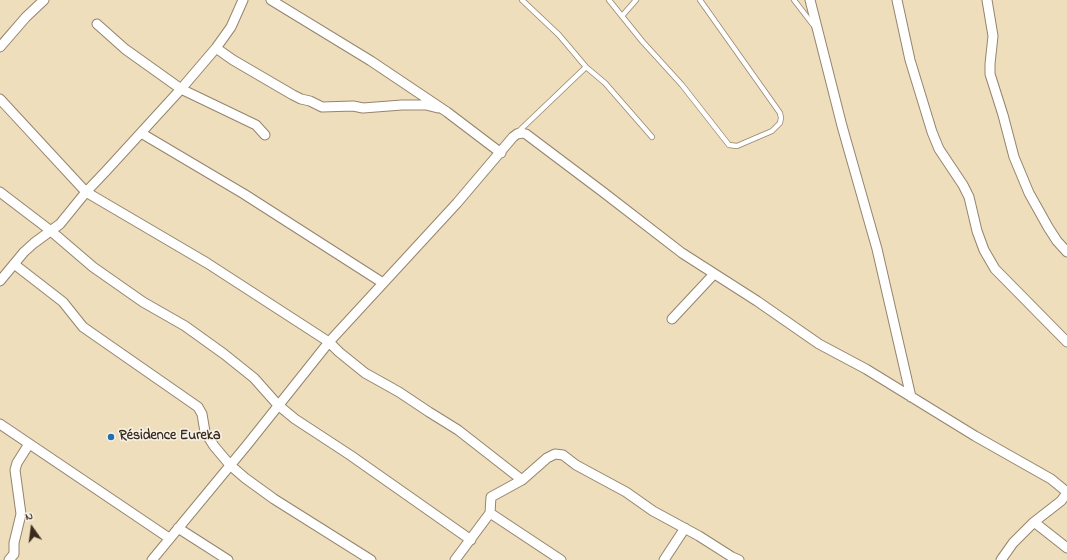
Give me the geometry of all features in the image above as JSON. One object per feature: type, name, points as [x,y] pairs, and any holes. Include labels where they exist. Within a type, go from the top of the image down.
[{"type":"street","points":[[0,48],[26,17],[44,0]]},
{"type":"street","points":[[0,281],[34,242],[60,224],[86,192],[181,89],[216,48],[231,27],[243,0]]},
{"type":"street","points":[[271,0],[371,61],[447,112],[501,152]]},
{"type":"street","points":[[810,0],[817,31],[877,249],[911,397]]},
{"type":"street","points":[[897,0],[910,60],[932,132],[939,149],[963,185],[969,197],[977,231],[984,250],[995,269],[1067,342]]},
{"type":"street","points":[[987,0],[993,36],[990,74],[1003,115],[1014,158],[1029,193],[1048,227],[1057,241],[1067,252]]},
{"type":"street","points":[[97,24],[126,49],[181,89],[256,125],[265,135]]},
{"type":"street","points":[[216,48],[293,95],[301,99],[310,100],[322,107],[353,106],[363,108],[402,105],[426,106],[447,112]]},
{"type":"street","points":[[0,99],[86,192],[207,263],[328,342],[365,373],[464,433],[522,480]]},
{"type":"street","points":[[141,133],[244,194],[383,282]]},
{"type":"street","points":[[152,560],[230,466],[328,342],[458,203],[513,137],[522,133],[526,134],[682,253],[757,301],[819,344],[866,369],[1015,459],[1051,479],[1067,492],[1061,501],[1034,522],[1013,543],[1001,560]]},
{"type":"street","points":[[1,194],[51,231],[92,267],[143,302],[185,326],[224,354],[254,378],[278,405],[295,419],[350,455],[471,540]]},
{"type":"street","points":[[14,264],[63,302],[83,327],[198,407],[202,414],[205,432],[230,466],[265,492],[371,560]]},
{"type":"street","points":[[672,319],[714,274]]},
{"type":"street","points":[[0,424],[169,538]]},
{"type":"street","points":[[9,560],[14,554],[14,543],[21,514],[15,470],[17,463],[29,444]]},
{"type":"street","points":[[455,560],[490,514],[492,497],[522,480],[547,458],[555,454],[563,455],[576,465],[626,492],[652,511],[685,528],[739,560]]},
{"type":"street","points":[[490,514],[561,560]]},
{"type":"street","points":[[1034,522],[1067,548]]},
{"type":"street","points":[[178,528],[228,560]]},
{"type":"street","points":[[664,560],[685,528]]},
{"type":"lane","points":[[522,0],[559,35],[586,67],[604,83],[652,137]]},
{"type":"lane","points":[[609,0],[642,41],[682,85],[729,145],[737,146],[772,131],[777,127],[781,118],[780,114],[700,0]]},
{"type":"lane","points":[[622,16],[636,0]]},
{"type":"lane","points":[[794,0],[817,31]]},
{"type":"lane","points":[[513,137],[586,67]]},
{"type":"place","name":"Résidence Eureka","points":[[111,437]]}]
